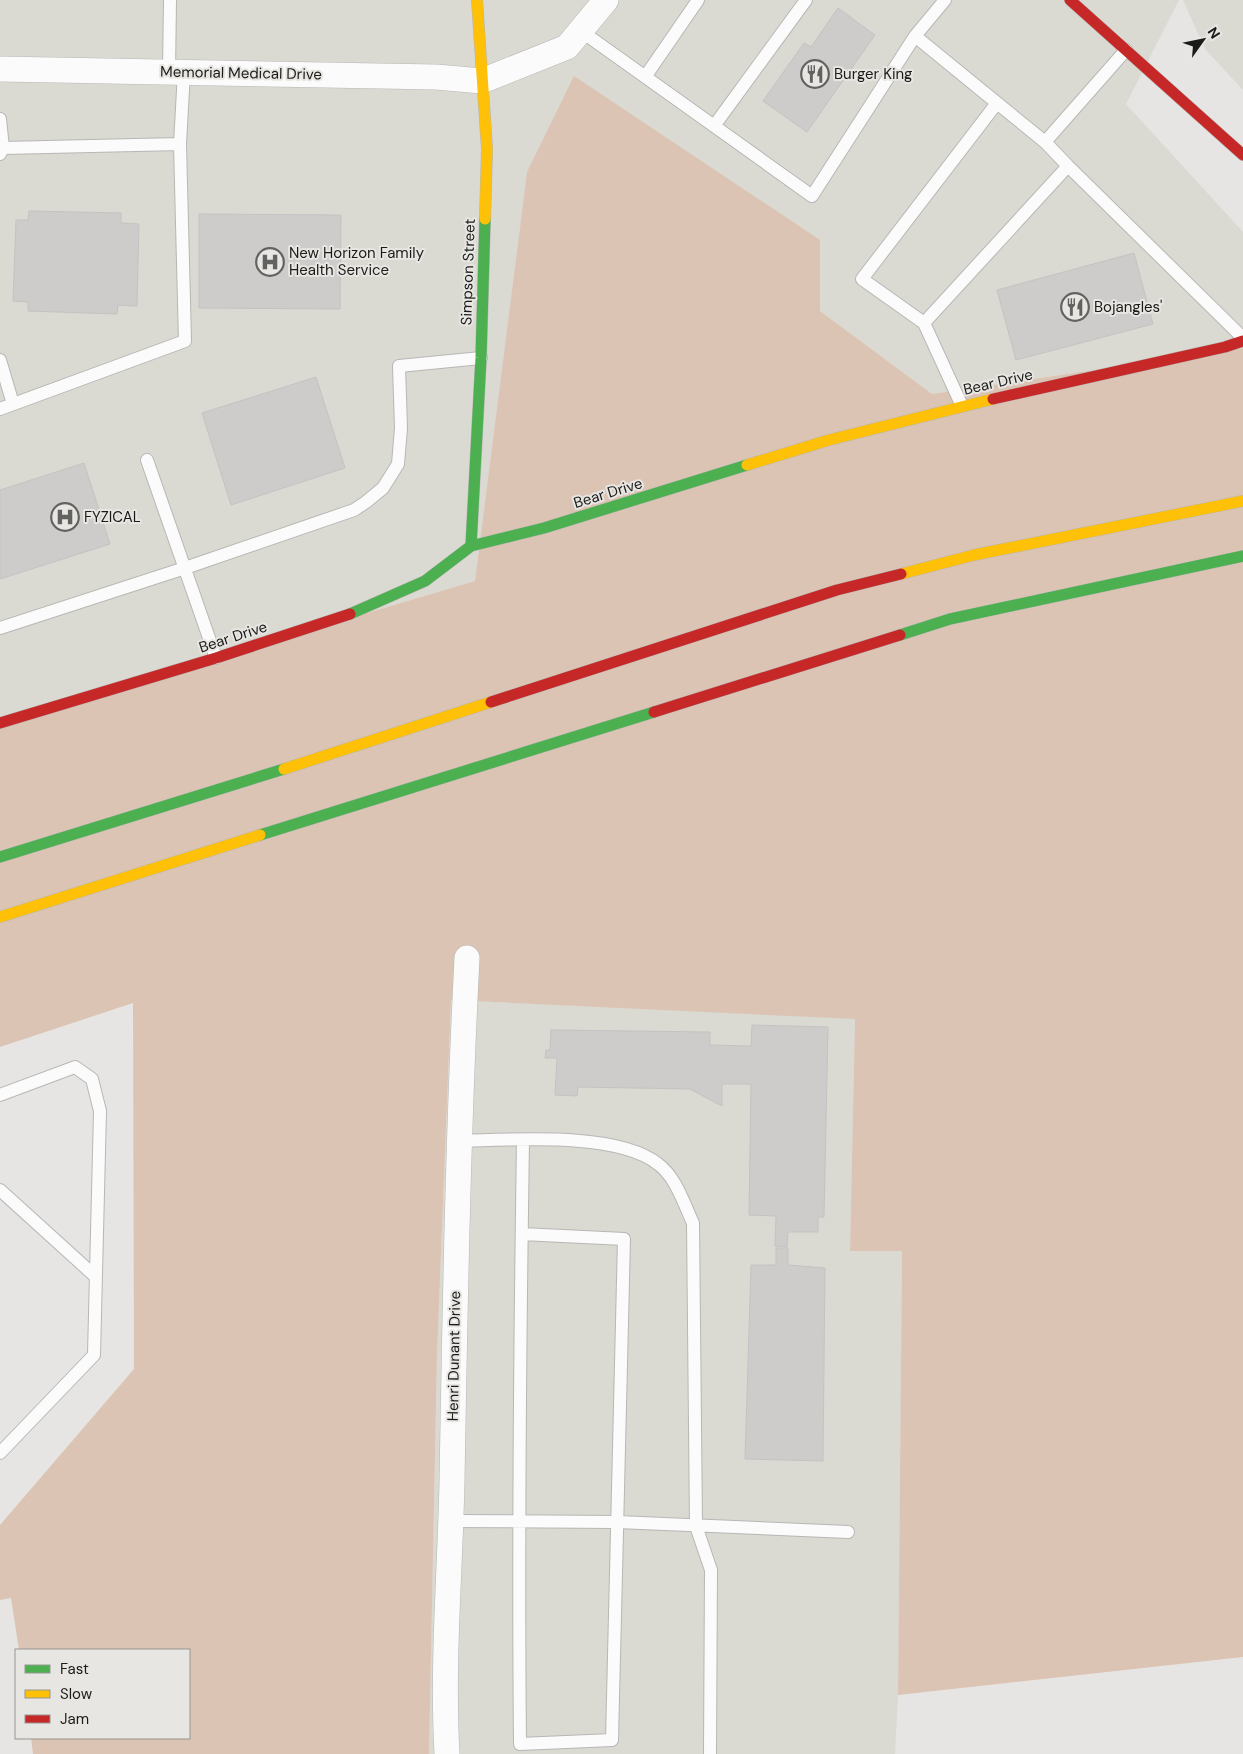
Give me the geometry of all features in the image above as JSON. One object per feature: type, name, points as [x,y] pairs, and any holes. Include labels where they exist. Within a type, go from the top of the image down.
[{"type":"main road","name":"Simpson Street","points":[[471,546],[481,358],[487,149],[477,0]]},
{"type":"main road","points":[[1073,1],[1243,154]]},
{"type":"main road","name":"Bear Drive","points":[[0,723],[216,658],[356,612],[391,598],[425,581],[471,546],[544,528],[829,440],[962,406],[1224,347],[1243,339]]},
{"type":"main road","points":[[0,857],[326,756],[836,590],[974,555],[1120,524],[1243,501]]},
{"type":"main road","points":[[0,917],[950,619],[1243,556]]},
{"type":"street","points":[[482,81],[567,47],[606,0]]},
{"type":"street","name":"Memorial Medical Drive","points":[[0,69],[436,77],[482,81]]},
{"type":"street","name":"Henri Dunant Drive","points":[[447,1754],[444,1695],[450,1521],[458,1140],[467,958]]},
{"type":"lane","points":[[0,409],[185,341],[180,144],[170,0]]},
{"type":"lane","points":[[645,77],[698,0]]},
{"type":"lane","points":[[714,126],[806,0]]},
{"type":"lane","points":[[581,31],[812,196],[916,36],[944,0]]},
{"type":"lane","points":[[916,36],[1045,142],[1243,339]]},
{"type":"lane","points":[[1045,142],[1126,50]]},
{"type":"lane","points":[[962,406],[924,323],[862,279],[997,103]]},
{"type":"lane","points":[[0,119],[1,151],[180,144]]},
{"type":"lane","points":[[924,323],[1068,166]]},
{"type":"lane","points":[[0,628],[185,568],[354,510],[383,488],[398,464],[402,428],[399,366],[481,358]]},
{"type":"lane","points":[[0,360],[13,404]]},
{"type":"lane","points":[[147,460],[216,658]]},
{"type":"lane","points":[[0,1095],[75,1067],[92,1079],[100,1111],[94,1356],[0,1453]]},
{"type":"lane","points":[[458,1140],[572,1139],[628,1149],[658,1164],[675,1184],[694,1223],[696,1526],[711,1570],[710,1754]]},
{"type":"lane","points":[[522,1234],[624,1239],[612,1740],[520,1744],[518,1523],[522,1234],[524,1140]]},
{"type":"lane","points":[[0,1190],[96,1277]]},
{"type":"lane","points":[[450,1521],[518,1523],[618,1522],[848,1532]]},
{"type":"shaded area","points":[[0,0],[1179,0],[1126,104],[1243,232],[1243,348],[932,394],[820,311],[820,240],[527,172],[475,581],[0,722]]},
{"type":"shaded area","points":[[1183,0],[1243,0],[1243,90],[1205,49]]},
{"type":"shaded area","points":[[574,76],[820,240],[820,311],[932,394],[1243,348],[1243,1657],[898,1695],[902,1251],[850,1251],[855,1019],[451,1000],[437,1355],[429,1754],[33,1754],[31,1739],[190,1739],[190,1649],[19,1649],[11,1598],[0,1600],[0,1525],[134,1369],[133,1003],[0,1047],[0,722],[475,581],[527,172]]},
{"type":"shaded area","points":[[451,1000],[855,1018],[850,1251],[902,1251],[898,1695],[895,1754],[429,1754],[437,1355]]},
{"type":"building","name":"Burger King","points":[[838,8],[875,35],[807,132],[763,101],[804,43],[811,47]]},
{"type":"building","points":[[29,211],[121,213],[121,223],[139,224],[137,306],[118,305],[117,314],[28,311],[28,302],[13,301],[16,220],[28,220]]},
{"type":"building","name":"New Horizon Family Health Service","points":[[199,214],[341,215],[340,309],[199,308]]},
{"type":"building","name":"Bojangles'","points":[[1134,253],[1153,324],[1016,360],[997,290]]},
{"type":"building","points":[[316,377],[345,468],[231,505],[202,413]]},
{"type":"building","points":[[84,463],[110,544],[0,579],[0,490]]},
{"type":"building","points":[[752,1025],[828,1027],[824,1217],[818,1217],[818,1232],[788,1232],[787,1247],[775,1246],[776,1216],[749,1215],[751,1084],[722,1084],[722,1106],[690,1089],[578,1087],[577,1096],[555,1095],[557,1058],[545,1058],[546,1050],[550,1050],[551,1030],[710,1032],[710,1045],[751,1046]]},
{"type":"building","points":[[776,1248],[788,1248],[788,1265],[825,1268],[823,1461],[745,1459],[751,1265],[776,1265]]},
{"type":"traffic: fast","points":[[471,546],[481,358],[485,219]]},
{"type":"traffic: fast","points":[[350,614],[425,581],[471,546],[544,528],[747,465]]},
{"type":"traffic: fast","points":[[900,635],[950,619],[1243,556]]},
{"type":"traffic: fast","points":[[260,835],[654,712]]},
{"type":"traffic: fast","points":[[0,857],[284,769]]},
{"type":"traffic: slow","points":[[477,0],[487,149],[485,219]]},
{"type":"traffic: slow","points":[[747,465],[829,440],[993,399]]},
{"type":"traffic: slow","points":[[901,574],[974,555],[1243,501]]},
{"type":"traffic: slow","points":[[284,769],[491,702]]},
{"type":"traffic: slow","points":[[0,917],[260,835]]},
{"type":"traffic: jam","points":[[1070,0],[1243,155]]},
{"type":"traffic: jam","points":[[993,399],[1225,347],[1243,341]]},
{"type":"traffic: jam","points":[[491,702],[837,590],[901,574]]},
{"type":"traffic: jam","points":[[0,723],[216,658],[350,614]]},
{"type":"traffic: jam","points":[[654,712],[900,635]]},
{"type":"place","name":"Burger King","points":[[815,74]]},
{"type":"place","name":"New Horizon Family Health Service","points":[[270,262]]},
{"type":"place","name":"Bojangles'","points":[[1075,307]]},
{"type":"place","name":"FYZICAL","points":[[65,517]]}]
